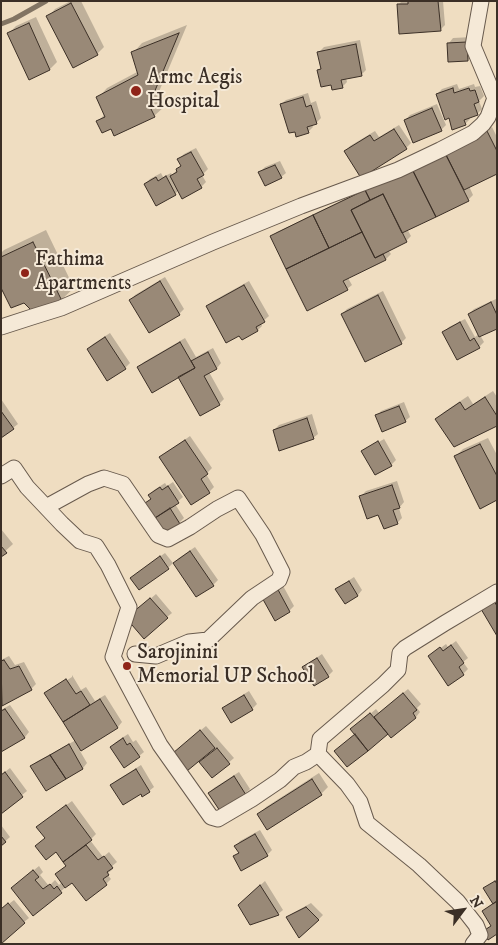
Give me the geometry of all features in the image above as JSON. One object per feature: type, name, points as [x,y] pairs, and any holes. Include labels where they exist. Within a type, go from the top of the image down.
[{"type":"street","points":[[1,327],[61,308],[213,242],[301,206],[398,170],[473,133],[483,124],[496,100],[473,46],[481,1]]},
{"type":"street","points":[[1,476],[14,468],[27,487],[62,524],[80,541],[96,546],[108,565],[129,608],[113,657],[160,745],[211,816],[218,819],[280,780],[294,766],[306,762],[318,754],[320,739],[398,670],[400,653],[405,648],[497,592]]},
{"type":"street","points":[[46,507],[88,484],[104,478],[123,484],[158,535],[168,539],[190,528],[217,509],[238,498],[264,535],[282,572],[279,580],[252,598],[208,640],[189,642],[156,656],[135,654]]},
{"type":"street","points":[[318,754],[347,784],[360,802],[367,822],[419,865],[458,902],[476,925],[480,935],[473,944]]},
{"type":"building","points":[[408,1],[438,1],[441,31],[399,34],[397,4],[408,4]]},
{"type":"building","points":[[71,3],[98,55],[73,68],[46,16]]},
{"type":"building","points":[[29,23],[50,70],[29,80],[7,33]]},
{"type":"building","points":[[179,33],[149,105],[155,117],[114,136],[111,129],[102,133],[96,121],[105,117],[96,97],[138,75],[131,52]]},
{"type":"building","points":[[467,42],[468,61],[448,62],[447,43]]},
{"type":"building","points":[[356,44],[362,76],[341,80],[343,88],[332,90],[331,85],[321,87],[317,70],[321,69],[317,52]]},
{"type":"building","points":[[453,88],[454,93],[469,88],[470,91],[475,90],[479,102],[474,104],[478,115],[464,120],[466,125],[452,130],[449,118],[445,120],[436,94]]},
{"type":"building","points":[[303,97],[306,107],[311,105],[317,124],[307,127],[309,133],[296,137],[295,132],[289,133],[280,104]]},
{"type":"building","points":[[432,108],[442,131],[413,143],[404,120]]},
{"type":"building","points":[[394,129],[407,149],[361,178],[344,151],[370,135],[374,141]]},
{"type":"building","points":[[487,131],[497,151],[497,174],[464,190],[444,151]]},
{"type":"building","points":[[444,151],[469,201],[436,217],[411,167]]},
{"type":"building","points":[[191,152],[204,175],[197,179],[202,188],[182,199],[170,176],[177,172],[176,169],[181,166],[177,159]]},
{"type":"building","points":[[275,165],[282,178],[265,186],[258,172]]},
{"type":"building","points":[[411,167],[436,217],[402,233],[383,194],[370,200],[365,190]]},
{"type":"building","points":[[166,176],[176,195],[156,206],[144,184],[156,177],[158,181]]},
{"type":"building","points":[[365,190],[370,200],[351,210],[362,232],[329,248],[313,215]]},
{"type":"building","points":[[383,194],[407,242],[375,258],[351,210]]},
{"type":"building","points":[[313,215],[329,248],[286,269],[270,236]]},
{"type":"building","points":[[362,232],[375,258],[383,254],[386,260],[343,281],[348,290],[307,311],[286,269]]},
{"type":"building","name":"Fathima Apartments","points":[[33,242],[62,301],[31,310],[24,303],[11,308],[1,288],[1,257]]},
{"type":"building","points":[[160,281],[180,315],[149,333],[129,300]]},
{"type":"building","points":[[244,285],[265,322],[256,327],[258,331],[242,340],[239,336],[226,343],[206,306]]},
{"type":"building","points":[[378,295],[402,344],[365,362],[341,314]]},
{"type":"building","points":[[491,302],[497,315],[497,329],[479,337],[468,314]]},
{"type":"building","points":[[460,322],[470,341],[474,338],[480,348],[457,360],[442,332]]},
{"type":"building","points":[[105,337],[126,369],[107,381],[87,349]]},
{"type":"building","points":[[180,342],[195,368],[152,393],[137,367]]},
{"type":"building","points":[[208,352],[217,369],[204,376],[220,405],[200,416],[178,377],[195,368],[191,361]]},
{"type":"building","points":[[485,397],[497,416],[497,426],[454,447],[435,419],[460,402],[465,410]]},
{"type":"building","points":[[399,406],[406,422],[382,432],[375,415]]},
{"type":"building","points":[[1,411],[14,429],[1,438]]},
{"type":"building","points":[[307,418],[314,439],[279,451],[273,430]]},
{"type":"building","points":[[185,440],[208,474],[201,479],[210,493],[191,505],[159,457]]},
{"type":"building","points":[[378,441],[392,466],[375,475],[361,451]]},
{"type":"building","points":[[480,444],[497,476],[497,500],[480,509],[454,456]]},
{"type":"building","points":[[392,485],[400,508],[393,510],[398,524],[384,529],[378,515],[367,519],[359,496]]},
{"type":"building","points":[[168,486],[179,503],[155,518],[145,503],[151,499],[148,495],[160,487],[162,490]]},
{"type":"building","points":[[170,508],[180,524],[165,533],[155,518]]},
{"type":"building","points":[[1,546],[7,553],[1,557]]},
{"type":"building","points":[[190,551],[214,586],[196,597],[173,563]]},
{"type":"building","points":[[160,556],[169,569],[139,590],[130,578]]},
{"type":"building","points":[[349,581],[358,596],[345,604],[335,589]]},
{"type":"building","points":[[276,586],[290,612],[275,621],[260,594]]},
{"type":"building","points":[[150,598],[168,618],[144,639],[126,618]]},
{"type":"building","points":[[494,601],[497,606],[497,636],[481,609]]},
{"type":"building","points":[[451,645],[464,663],[459,667],[464,675],[448,686],[428,656],[440,647],[443,651]]},
{"type":"building","points":[[317,658],[329,677],[314,686],[302,667]]},
{"type":"building","points":[[4,660],[10,669],[19,666],[32,690],[2,706],[1,661]]},
{"type":"building","points":[[66,679],[76,694],[81,691],[90,705],[63,722],[44,693]]},
{"type":"building","points":[[403,693],[417,710],[413,713],[416,718],[391,738],[374,717]]},
{"type":"building","points":[[244,695],[253,710],[231,723],[222,708]]},
{"type":"building","points":[[100,699],[118,728],[81,751],[63,722]]},
{"type":"building","points":[[5,709],[25,738],[1,752],[1,711]]},
{"type":"building","points":[[370,713],[388,734],[368,751],[350,729]]},
{"type":"building","points":[[200,730],[215,748],[187,771],[173,753]]},
{"type":"building","points":[[355,734],[368,751],[347,767],[334,751]]},
{"type":"building","points":[[123,738],[127,745],[130,743],[140,757],[124,768],[110,747]]},
{"type":"building","points":[[69,744],[83,769],[66,779],[50,755]]},
{"type":"building","points":[[217,748],[230,764],[212,778],[199,762]]},
{"type":"building","points":[[50,755],[66,779],[46,791],[30,766]]},
{"type":"building","points":[[136,769],[150,792],[142,797],[141,794],[123,805],[110,785]]},
{"type":"building","points":[[5,772],[23,797],[1,814],[1,775]]},
{"type":"building","points":[[234,776],[246,795],[220,811],[208,793]]},
{"type":"building","points":[[312,779],[322,795],[267,830],[257,814]]},
{"type":"building","points":[[66,805],[92,840],[63,862],[56,852],[46,860],[35,846],[45,838],[36,827]]},
{"type":"building","points":[[255,834],[268,856],[241,871],[233,856],[239,853],[234,846]]},
{"type":"building","points":[[1,836],[6,842],[1,846]]},
{"type":"building","points":[[86,845],[98,860],[104,856],[113,868],[107,872],[109,875],[103,879],[107,885],[86,901],[72,883],[65,888],[55,874],[66,866],[63,862]]},
{"type":"building","points":[[33,870],[39,877],[35,880],[43,889],[50,884],[54,889],[57,886],[62,893],[33,916],[11,888]]},
{"type":"building","points":[[495,881],[497,884],[497,901],[493,904],[483,888]]},
{"type":"building","points":[[260,885],[279,915],[250,925],[238,905]]},
{"type":"building","points":[[497,901],[497,934],[488,940],[483,931],[491,926],[482,911]]},
{"type":"building","points":[[8,903],[25,923],[1,944],[1,909]]},
{"type":"building","points":[[306,907],[319,920],[299,938],[286,917]]},
{"type":"waterway","points":[[1,24],[46,1]]},
{"type":"place","name":"Armc Aegis Hospital","points":[[136,91]]},
{"type":"place","name":"Fathima Apartments","points":[[25,273]]},
{"type":"place","name":"Sarojinini Memorial UP School","points":[[127,666]]}]
